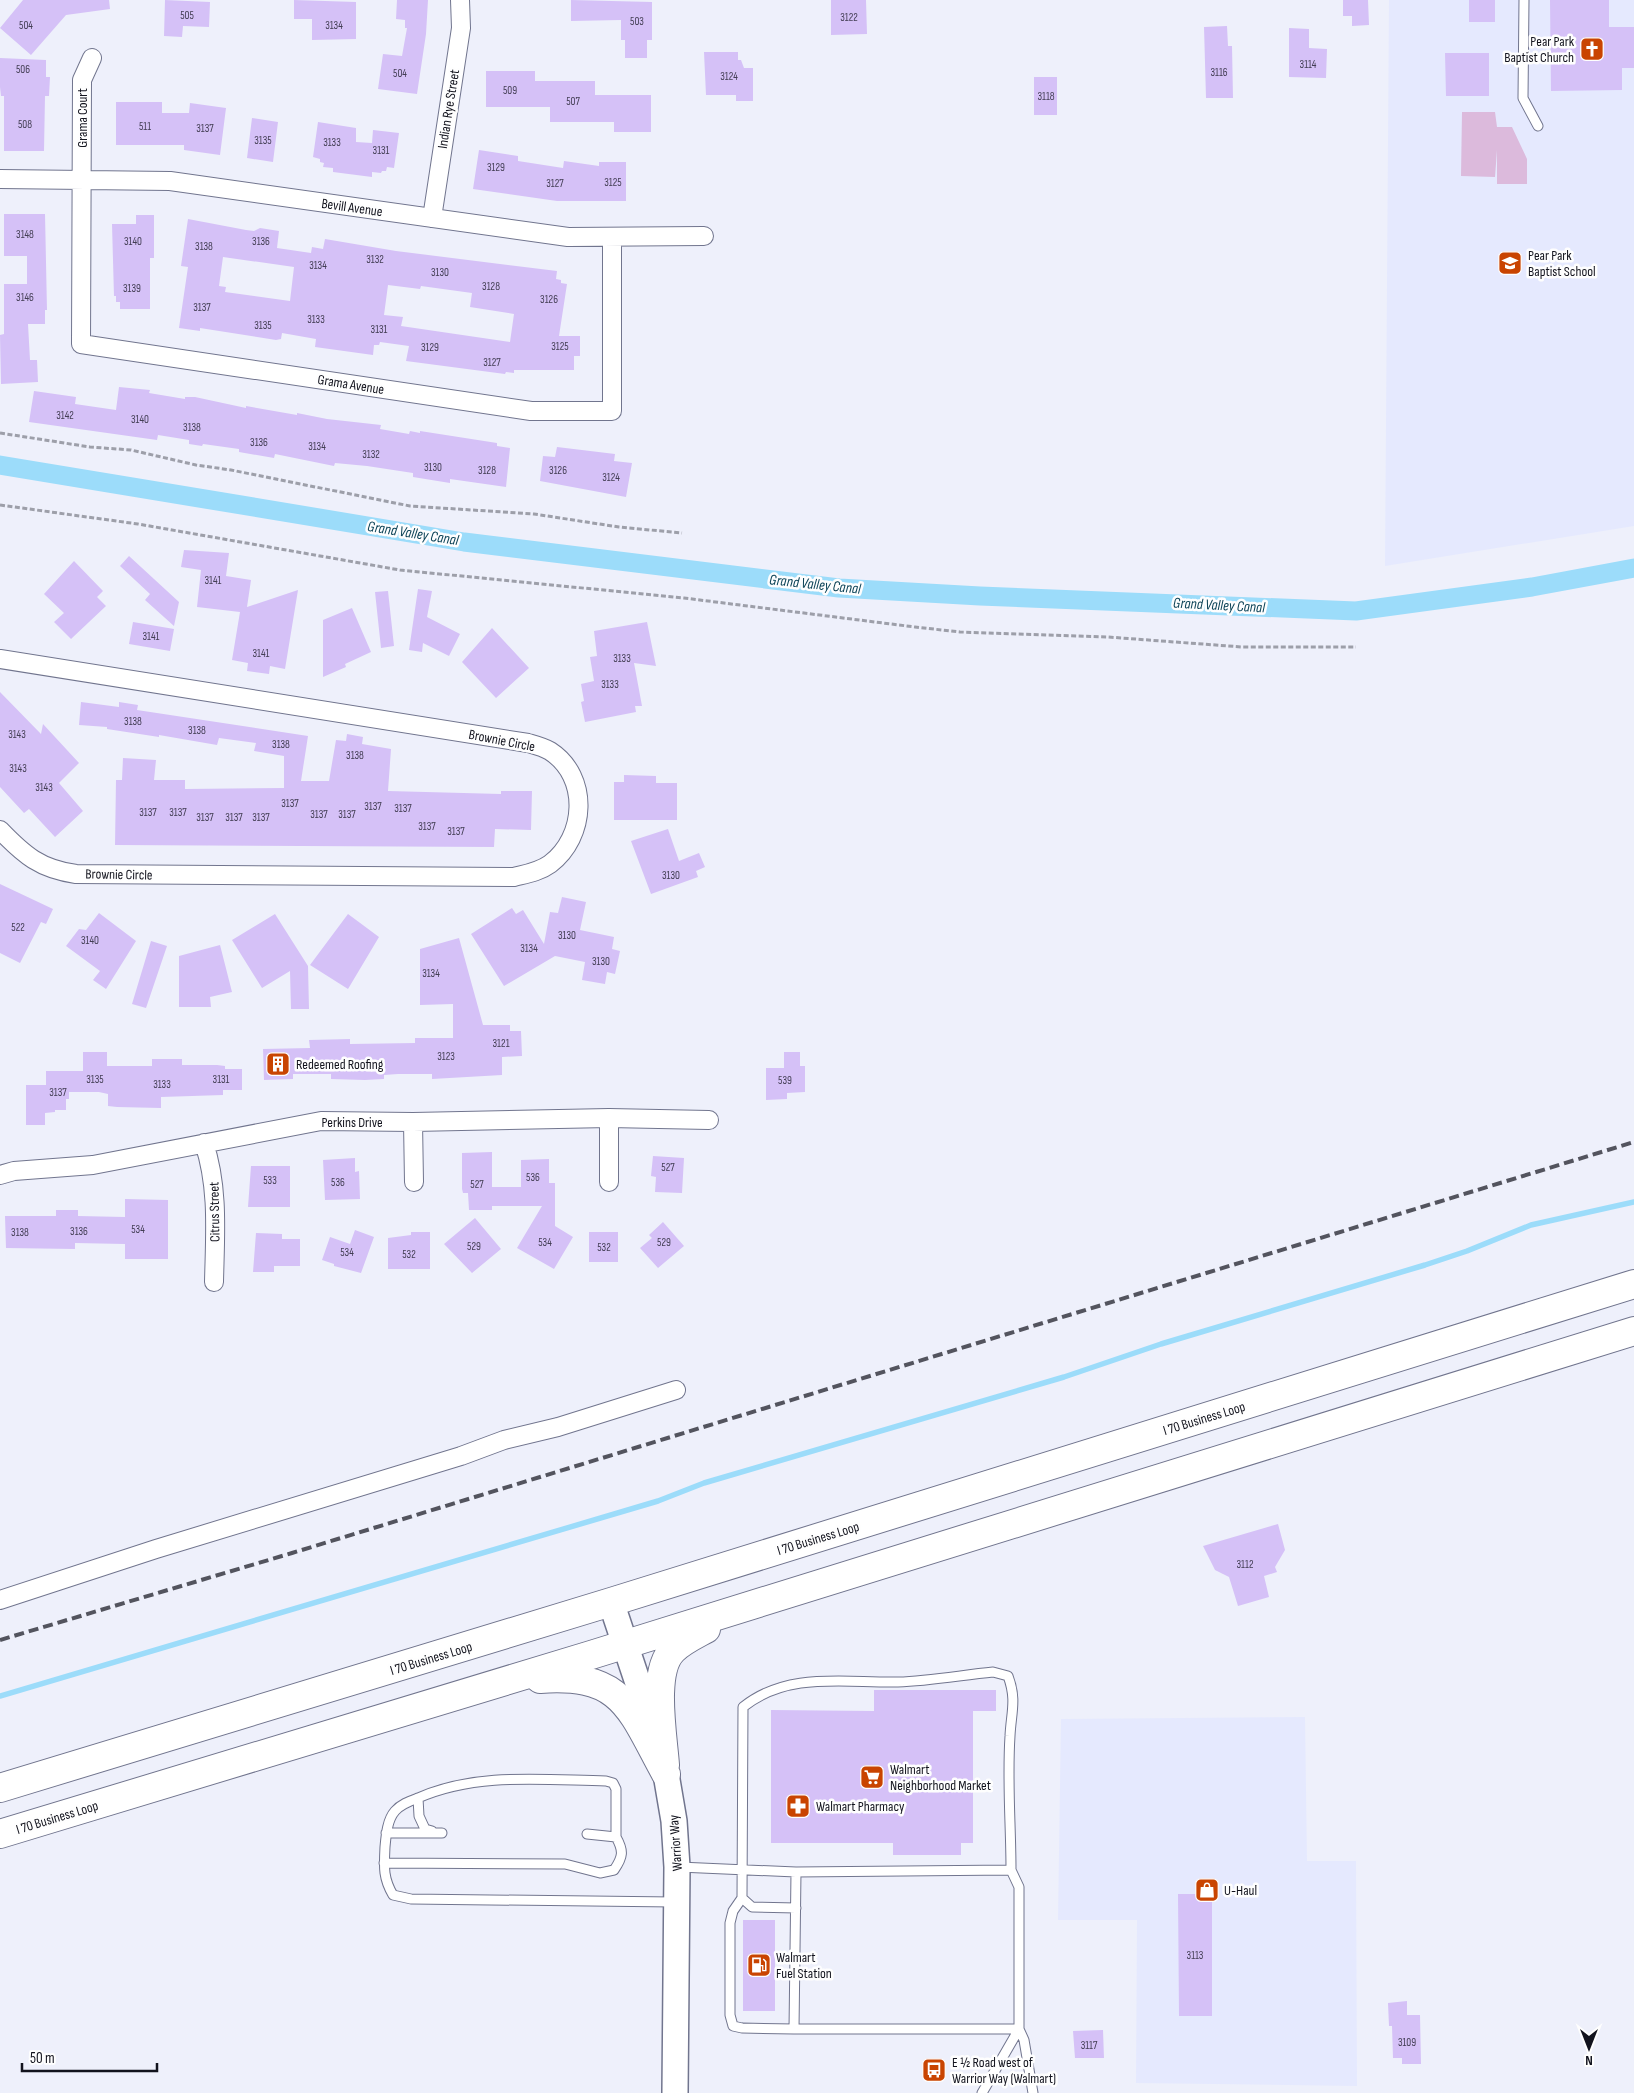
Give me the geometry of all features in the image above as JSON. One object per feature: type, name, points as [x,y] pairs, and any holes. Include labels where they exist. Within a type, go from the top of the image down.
[{"type":"main road","name":"I 70 Business Loop","points":[[0,1788],[611,1602],[1634,1284]]},
{"type":"main road","name":"I 70 Business Loop","points":[[0,1834],[808,1588],[1634,1331]]},
{"type":"main road","points":[[666,1774],[661,1681],[665,1661],[672,1651],[709,1627],[808,1588]]},
{"type":"main road","name":"Warrior Way","points":[[611,1602],[666,1774],[674,1821],[678,1867],[675,2093]]},
{"type":"main road","points":[[433,1703],[536,1680],[568,1677],[598,1683],[619,1697],[632,1713],[666,1774]]},
{"type":"street","name":"Indian Rye Street","points":[[432,218],[461,28],[460,0]]},
{"type":"street","name":"Grama Court","points":[[82,180],[82,80],[92,58]]},
{"type":"street","name":"Bevill Avenue","points":[[0,180],[170,181],[568,238],[704,236]]},
{"type":"street","name":"Grama Avenue","points":[[82,180],[81,344],[531,411],[612,411],[612,237]]},
{"type":"street","name":"Brownie Circle","points":[[0,659],[528,743],[549,751],[561,762],[571,775],[577,790],[579,807],[572,839],[563,853],[549,865],[532,873],[514,877],[76,874],[39,864],[23,854],[2,836]]},
{"type":"street","name":"Perkins Drive","points":[[0,1175],[14,1171],[93,1165],[321,1122],[609,1118],[709,1120]]},
{"type":"street","points":[[609,1118],[610,1182]]},
{"type":"street","points":[[413,1122],[414,1182]]},
{"type":"street","name":"Citrus Street","points":[[204,1144],[212,1166],[214,1188],[214,1282]]},
{"type":"street","points":[[0,1600],[156,1549],[461,1456],[504,1440],[558,1427],[676,1390]]},
{"type":"lane","points":[[1524,0],[1523,98],[1538,126]]},
{"type":"lane","points":[[1019,2029],[794,2029],[742,2028],[733,2026],[730,2016],[730,1923],[733,1911],[742,1898],[743,1706],[759,1694],[795,1682],[900,1682],[993,1672],[1008,1676],[1013,1691],[1010,1736],[1011,1870],[1019,1887],[1019,2029],[1024,2040],[1034,2093]]},
{"type":"lane","points":[[384,1863],[565,1864],[600,1873],[614,1870],[621,1859],[622,1848],[616,1837],[616,1789],[613,1783],[606,1780],[487,1780],[436,1790],[406,1802],[395,1812],[386,1833],[384,1863],[385,1881],[393,1895],[411,1899],[677,1902]]},
{"type":"lane","points":[[386,1833],[442,1834],[425,1829],[419,1816],[418,1798]]},
{"type":"lane","points":[[586,1834],[616,1837]]},
{"type":"lane","points":[[678,1867],[796,1872],[1011,1870]]},
{"type":"lane","points":[[794,2029],[796,1872]]},
{"type":"lane","points":[[742,1898],[752,1907],[796,1908]]},
{"type":"lane","points":[[982,2093],[1019,2029]]},
{"type":"path","points":[[0,433],[90,447],[131,450],[196,466],[231,470],[410,506],[534,514],[619,527],[682,533]]},
{"type":"path","points":[[0,505],[138,524],[400,570],[684,598],[924,628],[970,632],[1108,637],[1242,648],[1356,648]]},
{"type":"shaded area","name":"Pear Park Baptist School","points":[[1389,0],[1634,0],[1634,526],[1385,566]]},
{"type":"shaded area","points":[[1462,112],[1495,112],[1497,127],[1512,127],[1527,159],[1527,184],[1497,184],[1497,150],[1495,177],[1461,176]]},
{"type":"shaded area","name":"U-Haul","points":[[1305,1717],[1307,1861],[1356,1861],[1357,2086],[1136,2083],[1137,1920],[1058,1920],[1061,1719]]},
{"type":"building","points":[[23,0],[109,0],[110,9],[66,15],[31,55],[0,28]]},
{"type":"building","points":[[165,0],[210,2],[209,27],[183,26],[182,37],[164,36]]},
{"type":"building","points":[[294,0],[356,2],[356,39],[312,40],[312,19],[294,19]]},
{"type":"building","points":[[397,0],[428,0],[426,34],[417,94],[378,89],[383,54],[402,56],[407,28],[405,28],[405,20],[396,19]]},
{"type":"building","points":[[571,0],[652,2],[652,40],[647,40],[647,58],[625,58],[625,40],[621,40],[621,20],[571,21]]},
{"type":"building","points":[[831,0],[866,0],[867,34],[831,35]]},
{"type":"building","points":[[1343,0],[1368,0],[1369,25],[1352,26],[1352,16],[1343,16]]},
{"type":"building","points":[[1469,0],[1495,0],[1495,22],[1469,22]]},
{"type":"building","name":"Pear Park Baptist Church","points":[[1550,0],[1609,0],[1609,27],[1634,27],[1634,68],[1622,68],[1622,90],[1551,91]]},
{"type":"building","points":[[1227,26],[1228,46],[1232,46],[1233,98],[1206,98],[1204,27]]},
{"type":"building","points":[[1289,28],[1309,29],[1309,48],[1327,49],[1326,78],[1289,77]]},
{"type":"building","points":[[704,52],[738,52],[738,60],[741,60],[744,68],[753,68],[753,101],[736,101],[736,95],[706,95]]},
{"type":"building","points":[[1445,53],[1489,53],[1489,96],[1446,96]]},
{"type":"building","points":[[0,58],[46,60],[46,77],[50,77],[49,96],[45,96],[44,151],[4,151],[4,96],[1,96],[0,87]]},
{"type":"building","points":[[486,71],[535,71],[535,81],[595,81],[595,95],[651,95],[651,132],[614,132],[614,122],[550,122],[550,107],[486,107]]},
{"type":"building","points":[[1034,77],[1057,77],[1057,115],[1034,115]]},
{"type":"building","points":[[116,102],[162,102],[162,113],[189,113],[190,103],[226,108],[220,155],[184,150],[184,145],[116,145]]},
{"type":"building","points":[[252,118],[278,122],[273,162],[247,158]]},
{"type":"building","points":[[318,122],[356,128],[356,142],[372,143],[373,130],[399,133],[394,168],[387,167],[386,171],[381,173],[372,172],[372,177],[333,172],[333,168],[323,167],[324,163],[320,162],[320,159],[313,157]]},
{"type":"building","points":[[479,150],[518,156],[518,161],[563,168],[564,161],[599,166],[599,162],[626,162],[626,201],[557,201],[473,189]]},
{"type":"building","points":[[4,214],[45,214],[47,310],[45,310],[45,324],[28,324],[30,360],[37,360],[38,382],[1,384],[0,335],[4,334],[4,284],[27,284],[27,256],[4,256]]},
{"type":"building","points":[[136,215],[154,215],[154,258],[150,258],[150,309],[120,309],[120,302],[116,302],[116,296],[114,296],[112,224],[136,224]]},
{"type":"building","points":[[188,219],[246,230],[254,231],[260,228],[279,231],[277,248],[311,253],[312,247],[323,249],[325,239],[396,251],[557,271],[556,279],[561,280],[561,283],[567,284],[559,336],[580,336],[580,356],[574,356],[574,370],[514,370],[514,373],[506,372],[505,374],[406,361],[409,346],[380,342],[379,345],[374,345],[373,355],[315,347],[316,339],[282,333],[281,339],[276,340],[200,328],[200,331],[179,328],[188,267],[181,266]],"holes":[[[223,257],[294,267],[290,301],[225,292],[226,287],[219,286]],[[388,285],[420,289],[421,286],[472,293],[470,307],[514,314],[510,342],[401,326],[403,317],[384,315]]]},
{"type":"building","points":[[119,387],[150,390],[149,393],[185,399],[185,397],[195,397],[246,408],[246,406],[297,415],[297,413],[327,419],[381,425],[380,429],[409,434],[410,431],[420,433],[420,431],[497,443],[497,446],[510,448],[506,487],[450,479],[450,483],[413,477],[413,473],[335,463],[334,466],[275,454],[274,458],[239,452],[239,449],[189,444],[189,440],[158,435],[157,440],[29,422],[34,391],[76,397],[75,404],[116,410]]},
{"type":"building","points":[[557,447],[615,454],[614,461],[632,463],[626,497],[540,481],[543,456],[555,457]]},
{"type":"building","points":[[184,550],[229,553],[226,576],[251,580],[247,607],[298,590],[285,669],[270,666],[269,674],[247,671],[248,663],[232,660],[240,612],[197,607],[201,570],[181,567]]},
{"type":"building","points":[[129,556],[179,602],[174,626],[145,600],[150,594],[120,566]]},
{"type":"building","points":[[74,561],[103,591],[97,597],[106,606],[71,639],[54,622],[64,613],[44,594]]},
{"type":"building","points":[[418,589],[432,591],[427,617],[460,634],[449,656],[423,643],[422,652],[409,650]]},
{"type":"building","points":[[388,591],[394,646],[381,648],[375,592]]},
{"type":"building","points":[[352,608],[371,652],[345,664],[346,667],[323,677],[323,620]]},
{"type":"building","points":[[133,622],[174,629],[170,651],[129,644]]},
{"type":"building","points":[[647,622],[656,666],[634,663],[642,706],[635,706],[636,712],[585,722],[581,702],[584,701],[581,684],[594,681],[590,657],[597,656],[594,631]]},
{"type":"building","points":[[492,628],[529,668],[496,698],[462,662]]},
{"type":"building","points":[[0,692],[41,734],[43,724],[79,763],[59,783],[83,811],[55,837],[29,809],[24,813],[0,787]]},
{"type":"building","points":[[81,702],[119,707],[119,702],[138,705],[137,710],[308,736],[301,781],[329,781],[336,740],[346,741],[347,734],[363,737],[362,744],[391,749],[388,791],[501,794],[501,791],[532,791],[531,830],[495,829],[494,847],[115,845],[116,780],[122,780],[123,758],[156,760],[154,780],[185,780],[185,789],[284,788],[284,756],[254,751],[256,743],[219,738],[217,745],[159,735],[159,737],[107,729],[107,727],[79,725]]},
{"type":"building","points":[[624,775],[656,776],[656,783],[677,783],[677,820],[614,820],[614,782],[624,782]]},
{"type":"building","points":[[668,829],[679,861],[699,853],[705,867],[696,871],[698,877],[651,894],[631,841]]},
{"type":"building","points":[[0,884],[53,909],[46,924],[41,922],[20,963],[0,953]]},
{"type":"building","points":[[562,897],[586,902],[580,930],[614,937],[612,949],[620,951],[615,974],[607,972],[605,984],[582,980],[585,962],[555,956],[504,986],[471,934],[512,908],[516,914],[523,910],[544,944],[550,912],[558,913]]},
{"type":"building","points":[[99,913],[136,941],[106,989],[93,980],[100,971],[66,946],[79,929],[86,930]]},
{"type":"building","points":[[275,914],[308,966],[309,1009],[291,1009],[290,971],[262,988],[232,940]]},
{"type":"building","points":[[348,914],[379,937],[348,989],[310,965]]},
{"type":"building","points":[[459,938],[483,1025],[510,1025],[510,1031],[521,1031],[522,1056],[502,1057],[502,1075],[432,1079],[432,1074],[398,1074],[384,1075],[384,1079],[365,1080],[331,1079],[331,1074],[293,1074],[293,1079],[264,1080],[263,1049],[310,1048],[309,1040],[350,1039],[350,1044],[415,1043],[415,1038],[453,1038],[453,1004],[420,1005],[420,949]]},
{"type":"building","points":[[151,941],[167,946],[146,1008],[132,1004]]},
{"type":"building","points":[[220,945],[232,992],[210,997],[211,1007],[179,1007],[179,956]]},
{"type":"building","points":[[83,1052],[107,1052],[107,1066],[152,1066],[152,1059],[182,1059],[182,1065],[217,1065],[225,1066],[225,1069],[242,1069],[242,1090],[223,1090],[223,1095],[161,1097],[161,1108],[108,1106],[108,1094],[99,1092],[69,1092],[69,1099],[66,1099],[66,1110],[55,1110],[55,1112],[45,1113],[45,1125],[26,1125],[26,1085],[46,1085],[46,1071],[83,1071]]},
{"type":"building","points":[[784,1052],[800,1052],[800,1066],[805,1066],[805,1092],[787,1093],[787,1099],[766,1100],[766,1068],[784,1068]]},
{"type":"building","points":[[492,1152],[492,1187],[521,1187],[521,1160],[549,1159],[549,1183],[555,1183],[555,1226],[573,1237],[554,1269],[517,1248],[542,1206],[492,1206],[492,1210],[469,1210],[468,1193],[463,1193],[462,1189],[462,1153]]},
{"type":"building","points":[[653,1156],[684,1158],[682,1193],[655,1192],[656,1177],[651,1176]]},
{"type":"building","points":[[355,1158],[355,1172],[359,1171],[360,1199],[325,1200],[323,1160]]},
{"type":"building","points":[[251,1166],[290,1166],[290,1207],[248,1207]]},
{"type":"building","points":[[125,1199],[168,1200],[168,1259],[125,1259],[125,1244],[75,1243],[75,1249],[6,1248],[5,1216],[56,1216],[56,1210],[78,1210],[78,1216],[125,1217]]},
{"type":"building","points":[[475,1218],[501,1249],[472,1273],[444,1244]]},
{"type":"building","points":[[663,1222],[684,1246],[658,1268],[640,1248],[652,1238],[649,1235]]},
{"type":"building","points":[[355,1230],[374,1237],[361,1273],[334,1266],[334,1264],[322,1260],[330,1237],[350,1244]]},
{"type":"building","points":[[411,1232],[430,1232],[430,1269],[388,1269],[388,1238],[411,1235]]},
{"type":"building","points":[[589,1232],[618,1232],[618,1262],[589,1262]]},
{"type":"building","points":[[256,1233],[282,1234],[282,1239],[300,1239],[300,1266],[274,1266],[274,1272],[253,1272]]},
{"type":"building","points":[[1278,1524],[1285,1550],[1275,1567],[1277,1572],[1264,1576],[1269,1597],[1238,1606],[1229,1577],[1215,1570],[1203,1546]]},
{"type":"building","name":"Walmart Neighborhood Market","points":[[874,1690],[996,1690],[996,1711],[973,1711],[973,1843],[961,1843],[961,1855],[893,1855],[893,1843],[771,1843],[771,1710],[874,1711]]},
{"type":"building","points":[[1178,1894],[1212,1894],[1212,2016],[1179,2016]]},
{"type":"building","name":"Walmart Fuel Station","points":[[743,1920],[775,1920],[775,2011],[743,2011]]},
{"type":"building","points":[[1407,2001],[1407,2015],[1420,2015],[1421,2064],[1402,2064],[1402,2058],[1393,2058],[1392,2026],[1389,2026],[1388,2003]]},
{"type":"building","points":[[1103,2030],[1104,2058],[1075,2058],[1073,2031]]},
{"type":"waterway","name":"Grand Valley Canal","points":[[0,465],[464,542],[839,588],[980,596],[1356,611],[1532,587],[1634,568]]},
{"type":"waterway","points":[[0,1696],[658,1501],[704,1483],[1064,1377],[1161,1344],[1425,1265],[1467,1251],[1531,1225],[1634,1202]]},
{"type":"railway","points":[[0,1640],[292,1553],[1634,1142]]},
{"type":"place","name":"Pear Park Baptist Church","points":[[1592,49]]},
{"type":"place","name":"Pear Park Baptist School","points":[[1510,263]]},
{"type":"place","name":"Redeemed Roofing","points":[[278,1064]]},
{"type":"place","name":"Walmart Neighborhood Market","points":[[872,1777]]},
{"type":"place","name":"Walmart Pharmacy","points":[[798,1806]]},
{"type":"place","name":"U-Haul","points":[[1207,1890]]},
{"type":"place","name":"Walmart Fuel Station","points":[[759,1965]]},
{"type":"place","name":"E ½ Road west of Warrior Way (Walmart)","points":[[934,2070]]}]
